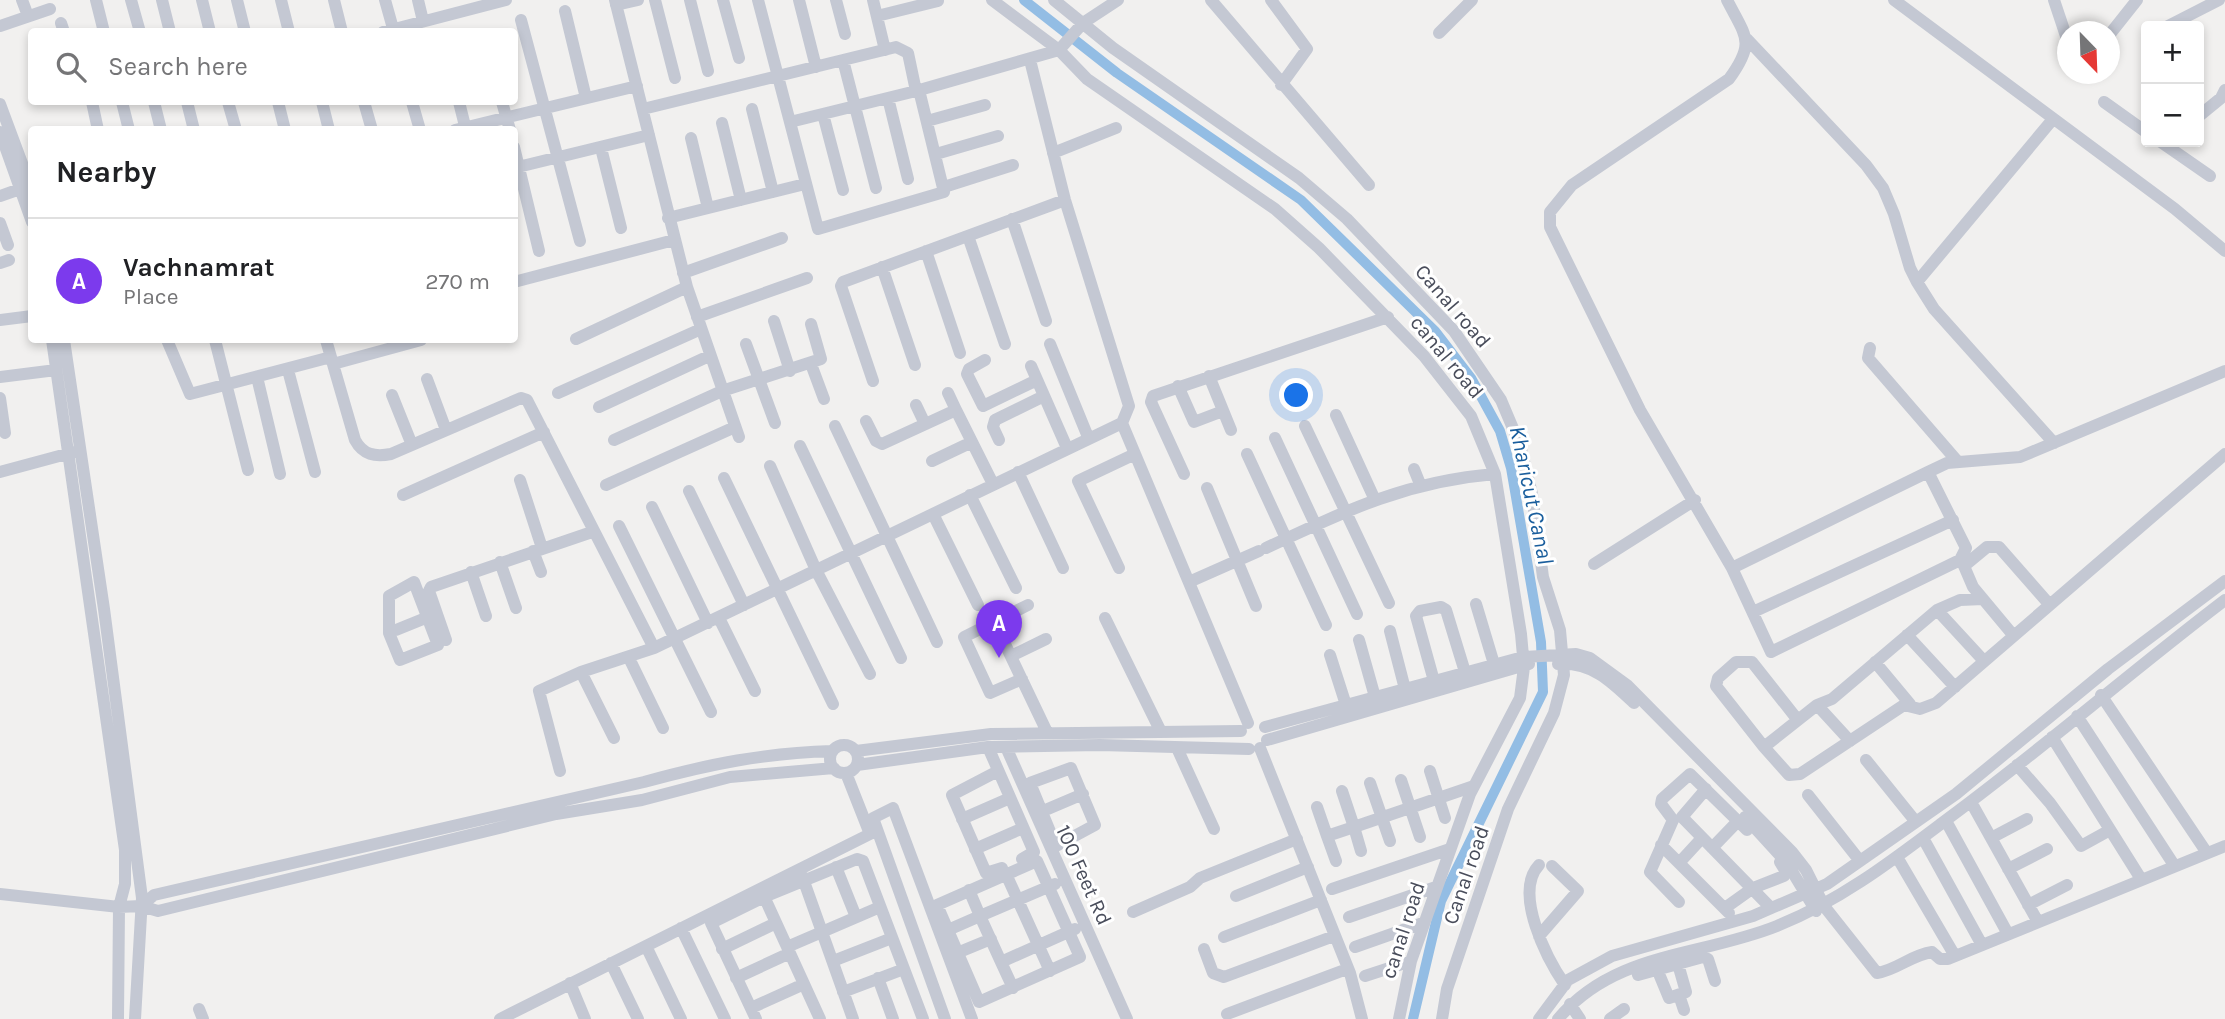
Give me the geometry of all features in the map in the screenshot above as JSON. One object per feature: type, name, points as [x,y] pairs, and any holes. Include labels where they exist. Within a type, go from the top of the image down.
[{"type":"street","points":[[22,0],[28,16]]},
{"type":"street","points":[[96,0],[103,28]]},
{"type":"street","points":[[131,0],[139,28]]},
{"type":"street","points":[[162,0],[169,28]]},
{"type":"street","points":[[202,0],[209,28]]},
{"type":"street","points":[[237,0],[244,28]]},
{"type":"street","points":[[281,0],[288,28]]},
{"type":"street","points":[[334,0],[341,28]]},
{"type":"street","points":[[386,0],[390,28]]},
{"type":"street","points":[[418,0],[423,21]]},
{"type":"street","points":[[400,28],[466,5],[506,0]]},
{"type":"street","points":[[606,485],[737,432],[683,273],[616,3],[638,0]]},
{"type":"street","points":[[655,0],[675,78]]},
{"type":"street","points":[[690,0],[708,71]]},
{"type":"street","points":[[723,0],[739,58]]},
{"type":"street","points":[[643,109],[777,76],[816,66],[896,47],[908,53],[944,192],[818,229],[805,184],[790,122],[777,76],[758,0]]},
{"type":"street","points":[[799,0],[816,66]]},
{"type":"street","points":[[836,0],[845,34]]},
{"type":"street","points":[[873,0],[885,50]]},
{"type":"street","name":"canal road","points":[[992,0],[1062,53],[1087,79],[1275,209],[1319,248],[1388,317],[1471,416],[1495,474],[1524,661],[1520,698],[1474,786],[1450,849],[1411,961],[1399,1019]]},
{"type":"street","name":"Canal road","points":[[1054,0],[1081,26],[1299,178],[1347,219],[1454,331],[1501,400],[1520,445],[1532,494],[1543,577],[1560,631],[1562,693],[1508,808],[1447,989],[1442,1019]]},
{"type":"street","points":[[790,122],[1062,53],[1081,26],[1118,0]]},
{"type":"street","points":[[1211,0],[1369,185]]},
{"type":"street","points":[[1270,0],[1307,49],[1281,85]]},
{"type":"street","points":[[1439,33],[1472,0]]},
{"type":"street","points":[[1727,0],[1747,39],[1866,165],[1883,188],[1917,282],[1934,309],[2054,443]]},
{"type":"street","points":[[1894,0],[2175,209],[2225,251]]},
{"type":"street","points":[[2054,0],[2060,21]]},
{"type":"street","points":[[2178,21],[2219,0]]},
{"type":"street","points":[[877,16],[938,1]]},
{"type":"street","points":[[2120,21],[2138,1]]},
{"type":"street","points":[[0,26],[50,9]]},
{"type":"street","points":[[565,11],[586,98]]},
{"type":"street","points":[[521,20],[580,241]]},
{"type":"street","points":[[1747,39],[1745,55],[1729,79],[1572,185],[1550,212],[1550,226],[1640,410],[1695,499],[1732,568],[1771,652]]},
{"type":"street","points":[[843,60],[876,188]]},
{"type":"street","points":[[1030,60],[1066,200],[1129,406],[1122,423],[1189,582],[1244,727],[1242,743],[1260,741],[1524,661]]},
{"type":"street","points":[[485,126],[508,123],[544,108],[637,86]]},
{"type":"street","points":[[2204,112],[2221,98],[2225,90]]},
{"type":"street","points":[[888,98],[908,179]]},
{"type":"street","points":[[2104,102],[2141,128]]},
{"type":"street","points":[[93,105],[97,126]]},
{"type":"street","points":[[123,105],[128,126]]},
{"type":"street","points":[[155,105],[160,126]]},
{"type":"street","points":[[188,105],[193,126]]},
{"type":"street","points":[[229,105],[235,126]]},
{"type":"street","points":[[279,105],[284,126]]},
{"type":"street","points":[[323,105],[328,126]]},
{"type":"street","points":[[366,105],[371,126]]},
{"type":"street","points":[[413,105],[418,126]]},
{"type":"street","points":[[459,105],[462,126]]},
{"type":"street","points":[[503,105],[508,123]]},
{"type":"street","points":[[927,121],[985,105]]},
{"type":"street","points":[[752,109],[772,192]]},
{"type":"street","points":[[1,111],[28,186]]},
{"type":"street","points":[[823,114],[843,190]]},
{"type":"street","points":[[1917,282],[2053,119]]},
{"type":"street","points":[[722,123],[741,200]]},
{"type":"street","points":[[1053,153],[1116,128]]},
{"type":"street","points":[[0,132],[28,187]]},
{"type":"street","points":[[518,168],[649,135]]},
{"type":"street","points":[[936,154],[998,136]]},
{"type":"street","points":[[691,138],[708,208]]},
{"type":"street","points":[[2171,147],[2210,176]]},
{"type":"street","points":[[601,148],[621,228]]},
{"type":"street","points":[[944,187],[1013,165]]},
{"type":"street","points":[[518,172],[539,251]]},
{"type":"street","points":[[668,218],[805,184]]},
{"type":"street","points":[[0,197],[28,189]]},
{"type":"street","points":[[873,381],[841,284],[1066,200]]},
{"type":"street","points":[[1012,219],[1046,321]]},
{"type":"street","points":[[0,223],[8,245]]},
{"type":"street","points":[[968,236],[1005,344]]},
{"type":"street","points":[[683,273],[782,238]]},
{"type":"street","points":[[518,281],[674,240]]},
{"type":"street","points":[[926,251],[960,354]]},
{"type":"street","points":[[882,267],[915,365]]},
{"type":"street","points":[[558,393],[699,323],[807,278]]},
{"type":"street","points":[[576,339],[687,287]]},
{"type":"street","points":[[0,320],[28,316]]},
{"type":"street","points":[[1184,474],[1151,402],[1156,394],[1388,317]]},
{"type":"street","points":[[774,321],[790,371]]},
{"type":"street","points":[[614,440],[722,391],[821,359],[811,324]]},
{"type":"street","points":[[52,343],[74,452],[130,793],[141,906],[135,1019]]},
{"type":"street","points":[[64,343],[90,594],[125,850],[125,884],[119,907],[118,1019]]},
{"type":"street","points":[[168,343],[190,394],[408,343]]},
{"type":"street","points":[[216,343],[248,470]]},
{"type":"street","points":[[327,343],[359,448],[371,455],[384,455],[412,445],[524,398],[654,648]]},
{"type":"street","points":[[746,344],[775,424]]},
{"type":"street","points":[[1050,344],[1088,437]]},
{"type":"street","points":[[1870,348],[1868,358],[1875,369],[1958,462]]},
{"type":"street","points":[[599,407],[709,356]]},
{"type":"street","points":[[985,360],[969,369],[967,374],[983,406],[1037,380]]},
{"type":"street","points":[[811,364],[824,399]]},
{"type":"street","points":[[1031,366],[1067,447]]},
{"type":"street","points":[[0,377],[56,370]]},
{"type":"street","points":[[288,370],[314,472]]},
{"type":"street","points":[[1732,568],[1928,471],[1958,462],[2020,457],[2225,372]]},
{"type":"street","points":[[1209,376],[1231,430]]},
{"type":"street","points":[[257,377],[280,474]]},
{"type":"street","points":[[427,379],[446,430]]},
{"type":"street","points":[[1178,386],[1194,422],[1223,411]]},
{"type":"street","points":[[948,393],[993,484]]},
{"type":"street","points":[[392,395],[412,445]]},
{"type":"street","points":[[999,440],[993,427],[995,420],[1044,397]]},
{"type":"street","points":[[0,398],[5,433]]},
{"type":"street","points":[[916,405],[925,424]]},
{"type":"street","points":[[866,421],[876,441],[882,444],[956,410]]},
{"type":"street","points":[[1336,415],[1375,500]]},
{"type":"street","points":[[560,771],[538,691],[581,672],[654,648],[887,538],[1067,447],[1122,423]]},
{"type":"street","points":[[835,426],[937,642]]},
{"type":"street","points":[[1305,426],[1389,603]]},
{"type":"street","points":[[403,495],[544,432]]},
{"type":"street","points":[[1275,438],[1357,614]]},
{"type":"street","points":[[932,461],[972,442]]},
{"type":"street","points":[[800,446],[901,658]]},
{"type":"street","points":[[0,472],[74,452]]},
{"type":"street","points":[[1119,568],[1078,481],[1135,454]]},
{"type":"street","points":[[1247,454],[1326,625]]},
{"type":"street","points":[[2049,604],[1999,547],[1987,547],[1962,563],[1752,662],[1736,663],[1718,678],[1716,686],[1789,775],[1811,769],[1904,705],[1928,708],[2225,454]]},
{"type":"street","points":[[770,466],[816,570],[870,674]]},
{"type":"street","points":[[1415,469],[1420,484]]},
{"type":"street","points":[[1928,471],[1966,548],[1962,563],[1973,587],[2013,635]]},
{"type":"street","points":[[1018,472],[1063,568]]},
{"type":"street","points":[[1189,582],[1345,511],[1420,484],[1495,474]]},
{"type":"street","points":[[724,478],[833,704]]},
{"type":"street","points":[[520,480],[541,572]]},
{"type":"street","points":[[1207,488],[1256,606]]},
{"type":"street","points":[[689,491],[744,606]]},
{"type":"street","points":[[970,495],[1016,588]]},
{"type":"street","points":[[1594,565],[1695,499]]},
{"type":"street","points":[[652,507],[755,691]]},
{"type":"street","points":[[933,514],[978,605]]},
{"type":"street","points":[[1753,612],[1952,520]]},
{"type":"street","points":[[619,526],[711,712]]},
{"type":"street","points":[[446,640],[432,615],[414,582],[392,592],[387,616],[389,633],[400,660],[438,645],[432,615],[430,587],[592,532]]},
{"type":"street","points":[[500,562],[516,608]]},
{"type":"street","points":[[471,572],[486,616]]},
{"type":"street","points":[[1539,1019],[1565,985],[1612,956],[1771,908],[1811,891],[1860,861],[1916,822],[2225,580]]},
{"type":"street","points":[[1764,747],[1797,719],[1817,705],[1832,699],[1937,610],[1960,600],[1983,598]]},
{"type":"street","points":[[1638,975],[1820,909],[1853,889],[1971,802],[2101,695],[2225,600]]},
{"type":"street","points":[[1476,604],[1494,664]]},
{"type":"street","points":[[1022,679],[990,693],[964,636],[1028,605]]},
{"type":"street","points":[[1434,681],[1416,616],[1420,611],[1441,607],[1446,610],[1465,672]]},
{"type":"street","points":[[1937,610],[1984,661]]},
{"type":"street","points":[[396,630],[432,615]]},
{"type":"street","points":[[1105,618],[1161,732]]},
{"type":"street","points":[[993,621],[1047,732]]},
{"type":"street","points":[[1390,631],[1405,689]]},
{"type":"street","points":[[1907,635],[1955,687]]},
{"type":"street","points":[[1011,656],[1046,639]]},
{"type":"street","points":[[1359,640],[1376,697]]},
{"type":"street","points":[[1330,655],[1346,705]]},
{"type":"street","points":[[629,658],[663,728]]},
{"type":"street","points":[[0,894],[119,907],[141,906],[158,911],[556,814],[642,800],[730,777],[845,769],[988,747],[1177,748],[1260,741],[1346,705],[1494,664],[1563,659],[1584,665],[1616,686],[1756,828],[1811,891],[1820,909],[1877,973],[1890,971],[1922,953],[1931,952],[1940,959],[1955,956],[2225,846]]},
{"type":"street","points":[[1752,662],[1797,719]]},
{"type":"street","points":[[1875,662],[1910,704]]},
{"type":"street","points":[[581,672],[614,738]]},
{"type":"street","points":[[2101,695],[2207,853]]},
{"type":"street","points":[[1817,705],[1850,741]]},
{"type":"street","points":[[2077,716],[2174,865]]},
{"type":"street","points":[[141,906],[154,895],[746,757],[832,751],[845,745],[856,751],[990,734],[1161,732],[1244,727],[1257,722],[1260,741],[1347,970],[1362,1019]]},
{"type":"street","points":[[2052,737],[2141,879]]},
{"type":"street","points":[[988,747],[1023,828],[1033,855],[988,874],[952,797],[953,792],[998,771]]},
{"type":"street","name":"100 Feet Rd","points":[[1006,747],[1038,813],[1121,1017]]},
{"type":"street","points":[[1177,748],[1214,829]]},
{"type":"street","points":[[832,751],[830,760],[845,769],[870,834],[883,857]]},
{"type":"street","points":[[845,769],[856,751]]},
{"type":"street","points":[[1866,760],[1916,822]]},
{"type":"street","points":[[2017,765],[2050,803],[2081,846],[2110,830]]},
{"type":"street","points":[[1071,768],[1083,794],[1095,825],[1059,845],[1055,844],[1038,813],[1030,785],[1032,781],[1071,768]]},
{"type":"street","points":[[1430,771],[1445,818]]},
{"type":"street","points":[[1679,902],[1650,872],[1673,820],[1661,804],[1662,799],[1689,774],[1785,870],[1779,880],[1753,888],[1725,908]]},
{"type":"street","points":[[1401,780],[1420,837]]},
{"type":"street","points":[[1370,783],[1390,841]]},
{"type":"street","points":[[1327,836],[1474,786]]},
{"type":"street","points":[[1706,789],[1682,817],[1771,908]]},
{"type":"street","points":[[1342,791],[1362,851]]},
{"type":"street","points":[[1038,813],[1083,794]]},
{"type":"street","points":[[1808,795],[1860,861]]},
{"type":"street","points":[[962,819],[1010,797]]},
{"type":"street","points":[[1971,802],[2038,922]]},
{"type":"street","points":[[1317,807],[1336,861]]},
{"type":"street","points":[[802,875],[857,859],[863,861],[920,1018],[940,1016],[883,857],[873,818],[893,808],[925,891],[945,933],[957,953],[979,1002],[1080,957],[1037,861],[937,904],[945,933],[958,981],[972,1019]]},
{"type":"street","points":[[1991,838],[2027,820]]},
{"type":"street","points":[[1679,863],[1738,821]]},
{"type":"street","points":[[1946,821],[2008,934]]},
{"type":"street","points":[[975,849],[1023,828]]},
{"type":"street","points":[[500,1019],[520,1014],[569,984],[681,928],[802,875],[870,834]]},
{"type":"street","points":[[1923,838],[1982,945]]},
{"type":"street","points":[[1133,912],[1191,887],[1200,878],[1297,839]]},
{"type":"street","points":[[1661,845],[1737,920]]},
{"type":"street","points":[[883,857],[909,848]]},
{"type":"street","points":[[1332,890],[1450,849]]},
{"type":"street","points":[[2008,869],[2047,849]]},
{"type":"street","points":[[1897,857],[1955,956]]},
{"type":"street","points":[[1539,936],[1578,891],[1545,866],[1530,876],[1529,892],[1539,936],[1550,964],[1565,985]]},
{"type":"street","points":[[836,867],[856,917]]},
{"type":"street","points":[[1236,896],[1308,867]]},
{"type":"street","points":[[1006,874],[1050,971]]},
{"type":"street","points":[[802,875],[853,1019]]},
{"type":"street","points":[[916,946],[1065,879]]},
{"type":"street","points":[[2028,905],[2067,885]]},
{"type":"street","points":[[1349,917],[1436,887]]},
{"type":"street","points":[[969,890],[1013,988]]},
{"type":"street","points":[[899,901],[925,891]]},
{"type":"street","points":[[762,892],[804,984],[815,1017]]},
{"type":"street","points":[[762,892],[711,923],[722,948],[753,1014],[804,984]]},
{"type":"street","points":[[1224,937],[1321,900]]},
{"type":"street","points":[[736,978],[822,931],[880,907]]},
{"type":"street","points":[[722,948],[776,923]]},
{"type":"street","points":[[1355,947],[1423,923]]},
{"type":"street","points":[[1001,962],[1085,924]]},
{"type":"street","points":[[681,928],[725,1019]]},
{"type":"street","points":[[1204,949],[1213,972],[1224,977],[1334,936]]},
{"type":"street","points":[[833,961],[892,938]]},
{"type":"street","points":[[957,953],[990,939]]},
{"type":"street","points":[[646,946],[681,1019]]},
{"type":"street","points":[[1558,1019],[1570,1004],[1614,974],[1705,957],[1715,981]]},
{"type":"street","points":[[1365,976],[1411,961]]},
{"type":"street","points":[[611,963],[638,1019]]},
{"type":"street","points":[[1668,964],[1687,990],[1667,998],[1668,964]]},
{"type":"street","points":[[844,992],[904,969]]},
{"type":"street","points":[[1227,1014],[1347,970]]},
{"type":"street","points":[[878,978],[893,1019]]},
{"type":"street","points":[[932,991],[958,981]]},
{"type":"street","points":[[569,984],[585,1019]]},
{"type":"street","points":[[1679,995],[1684,1010]]},
{"type":"street","points":[[1570,1004],[1580,1019]]},
{"type":"street","points":[[1610,1019],[1624,1009]]},
{"type":"waterway","name":"Kharicut Canal","points":[[1024,0],[1117,73],[1301,200],[1435,331],[1471,378],[1500,431],[1511,468],[1541,642],[1543,692],[1441,901],[1413,1019]]},
{"type":"place","name":"Vachnamrat","points":[[999,658]]}]
